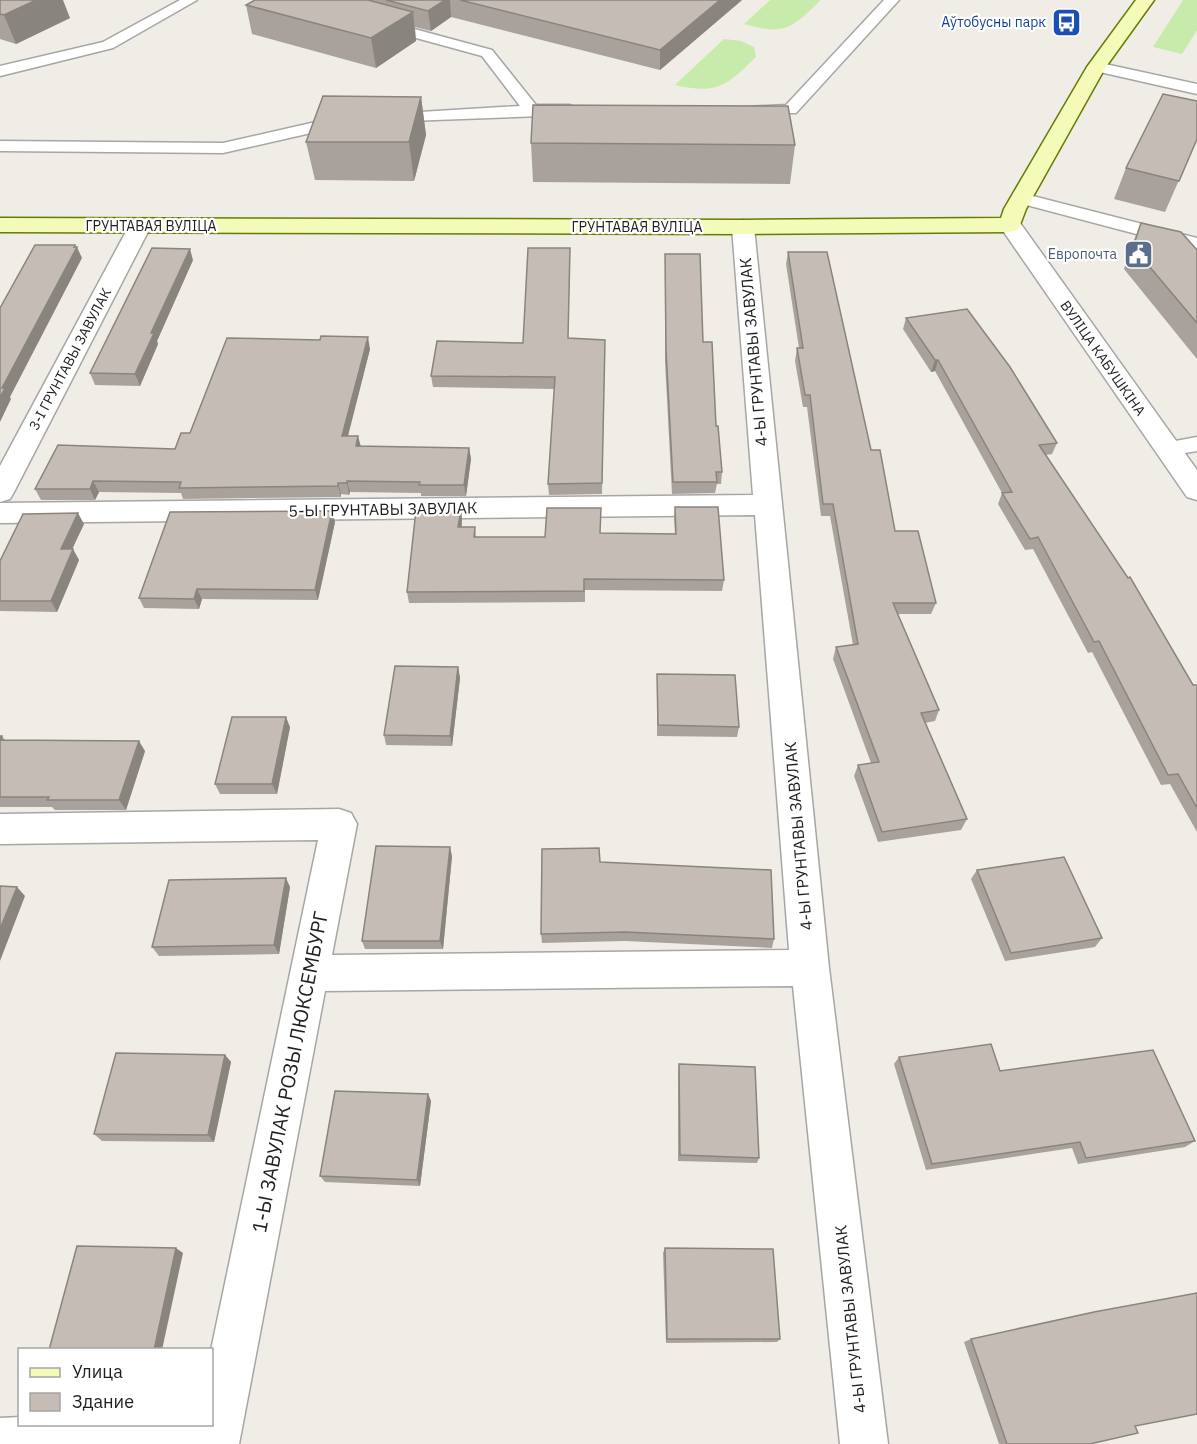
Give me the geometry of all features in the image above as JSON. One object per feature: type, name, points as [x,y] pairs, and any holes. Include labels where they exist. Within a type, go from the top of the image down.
[{"type":"main road","points":[[1010,225],[1021,198],[1096,67],[1145,0]]},
{"type":"main road","name":"ГРУНТАВАЯ ВУЛІЦА","points":[[0,225],[743,227],[1010,225]]},
{"type":"street","name":"ВУЛІЦА КАБУШКІНА","points":[[1010,225],[1197,490]]},
{"type":"street","name":"3-І ГРУНТАВЫ ЗАВУЛАК","points":[[0,492],[140,226]]},
{"type":"street","name":"4-Ы ГРУНТАВЫ ЗАВУЛАК","points":[[743,227],[766,505],[810,968],[864,1444]]},
{"type":"street","name":"5-Ы ГРУНТАВЫ ЗАВУЛАК","points":[[0,513],[766,505]]},
{"type":"street","name":"1-Ы ЗАВУЛАК РОЗЫ ЛЮКСЕМБУРГ","points":[[0,829],[339,824],[217,1439],[0,1442]]},
{"type":"street","points":[[310,973],[810,968]]},
{"type":"lane","points":[[0,71],[108,45],[190,0]]},
{"type":"lane","points":[[731,110],[789,110],[892,0]]},
{"type":"lane","points":[[367,21],[487,53],[531,110]]},
{"type":"lane","points":[[1096,67],[1197,89]]},
{"type":"lane","points":[[0,146],[223,148],[333,123],[531,110],[590,110]]},
{"type":"lane","points":[[1021,198],[1197,243]]},
{"type":"lane","points":[[1167,448],[1197,444]]},
{"type":"green space","points":[[770,0],[821,0],[795,23],[787,27],[769,29],[744,24]]},
{"type":"green space","points":[[1183,0],[1197,0],[1197,30],[1182,54],[1153,47]]},
{"type":"green space","points":[[724,39],[741,41],[754,47],[756,57],[737,75],[721,85],[702,89],[675,85]]},
{"type":"building","points":[[0,0],[36,0],[4,15],[0,14]]},
{"type":"building","points":[[255,0],[368,0],[413,12],[371,38],[246,5]]},
{"type":"building","points":[[386,0],[445,0],[428,11]]},
{"type":"building","points":[[460,0],[720,0],[660,50]]},
{"type":"building","points":[[1163,94],[1197,101],[1197,139],[1179,181],[1126,168]]},
{"type":"building","points":[[323,96],[421,97],[409,142],[306,142]]},
{"type":"building","points":[[533,105],[788,106],[795,145],[531,143]]},
{"type":"building","points":[[1141,223],[1181,232],[1197,250],[1197,323],[1133,247]]},
{"type":"building","points":[[35,245],[75,245],[74,247],[77,247],[2,388],[5,388],[0,398],[0,308]]},
{"type":"building","points":[[152,248],[190,249],[151,333],[154,333],[135,374],[90,373]]},
{"type":"building","points":[[528,248],[570,248],[568,338],[605,340],[602,483],[548,484],[555,377],[431,376],[437,341],[523,343]]},
{"type":"building","points":[[788,252],[827,252],[871,450],[880,450],[895,531],[918,531],[936,603],[893,603],[939,710],[921,713],[967,819],[882,832],[858,765],[879,762],[836,647],[858,644],[833,504],[823,504],[810,395],[805,395],[797,348],[803,348]]},
{"type":"building","points":[[665,254],[700,254],[703,342],[712,342],[716,426],[718,426],[722,472],[716,472],[717,482],[673,482],[666,350]]},
{"type":"building","points":[[967,309],[1010,367],[1057,443],[1039,445],[1128,578],[1130,577],[1193,685],[1197,685],[1197,808],[1178,774],[1168,775],[1099,641],[1094,642],[1038,537],[1030,539],[1002,493],[1012,492],[938,360],[935,360],[906,318]]},
{"type":"building","points":[[321,336],[368,337],[342,436],[358,436],[356,446],[469,448],[464,485],[347,481],[347,483],[338,483],[338,486],[179,488],[181,482],[93,481],[90,489],[35,489],[58,445],[175,449],[181,433],[190,433],[227,338],[320,340]]},
{"type":"building","points":[[675,507],[718,507],[724,580],[584,579],[584,591],[407,592],[416,510],[461,509],[458,527],[475,527],[474,537],[545,537],[547,508],[601,508],[600,533],[676,534]]},
{"type":"building","points":[[332,511],[315,590],[197,589],[194,599],[139,598],[170,512]]},
{"type":"building","points":[[78,513],[61,549],[73,549],[51,601],[0,601],[0,561],[23,514]]},
{"type":"building","points":[[395,666],[458,667],[450,736],[384,735]]},
{"type":"building","points":[[657,674],[735,675],[739,727],[658,725]]},
{"type":"building","points":[[232,717],[286,717],[272,784],[215,784]]},
{"type":"building","points":[[0,736],[2,736],[1,740],[139,741],[119,800],[47,800],[49,797],[0,797]]},
{"type":"building","points":[[376,846],[450,847],[440,941],[362,941]]},
{"type":"building","points":[[599,848],[600,862],[771,870],[774,939],[625,932],[541,934],[542,849]]},
{"type":"building","points":[[1064,857],[1102,938],[1011,953],[977,870]]},
{"type":"building","points":[[286,878],[274,945],[152,947],[169,880]]},
{"type":"building","points":[[0,886],[17,887],[0,929]]},
{"type":"building","points":[[991,1044],[1000,1071],[1153,1050],[1195,1141],[1086,1158],[1080,1142],[932,1164],[899,1057]]},
{"type":"building","points":[[116,1053],[225,1055],[208,1135],[94,1134]]},
{"type":"building","points":[[679,1064],[755,1067],[759,1158],[680,1155]]},
{"type":"building","points":[[335,1091],[428,1094],[417,1180],[320,1176]]},
{"type":"building","points":[[77,1246],[176,1248],[154,1348],[50,1348]]},
{"type":"building","points":[[665,1248],[773,1249],[780,1339],[667,1339]]},
{"type":"building","points":[[1197,1293],[1197,1414],[1135,1426],[1138,1433],[1090,1444],[1007,1444],[971,1339],[1094,1312]]},
{"type":"place","name":"Аўтобусны парк","points":[[1067,22]]},
{"type":"place","name":"Европочта","points":[[1138,254]]}]
